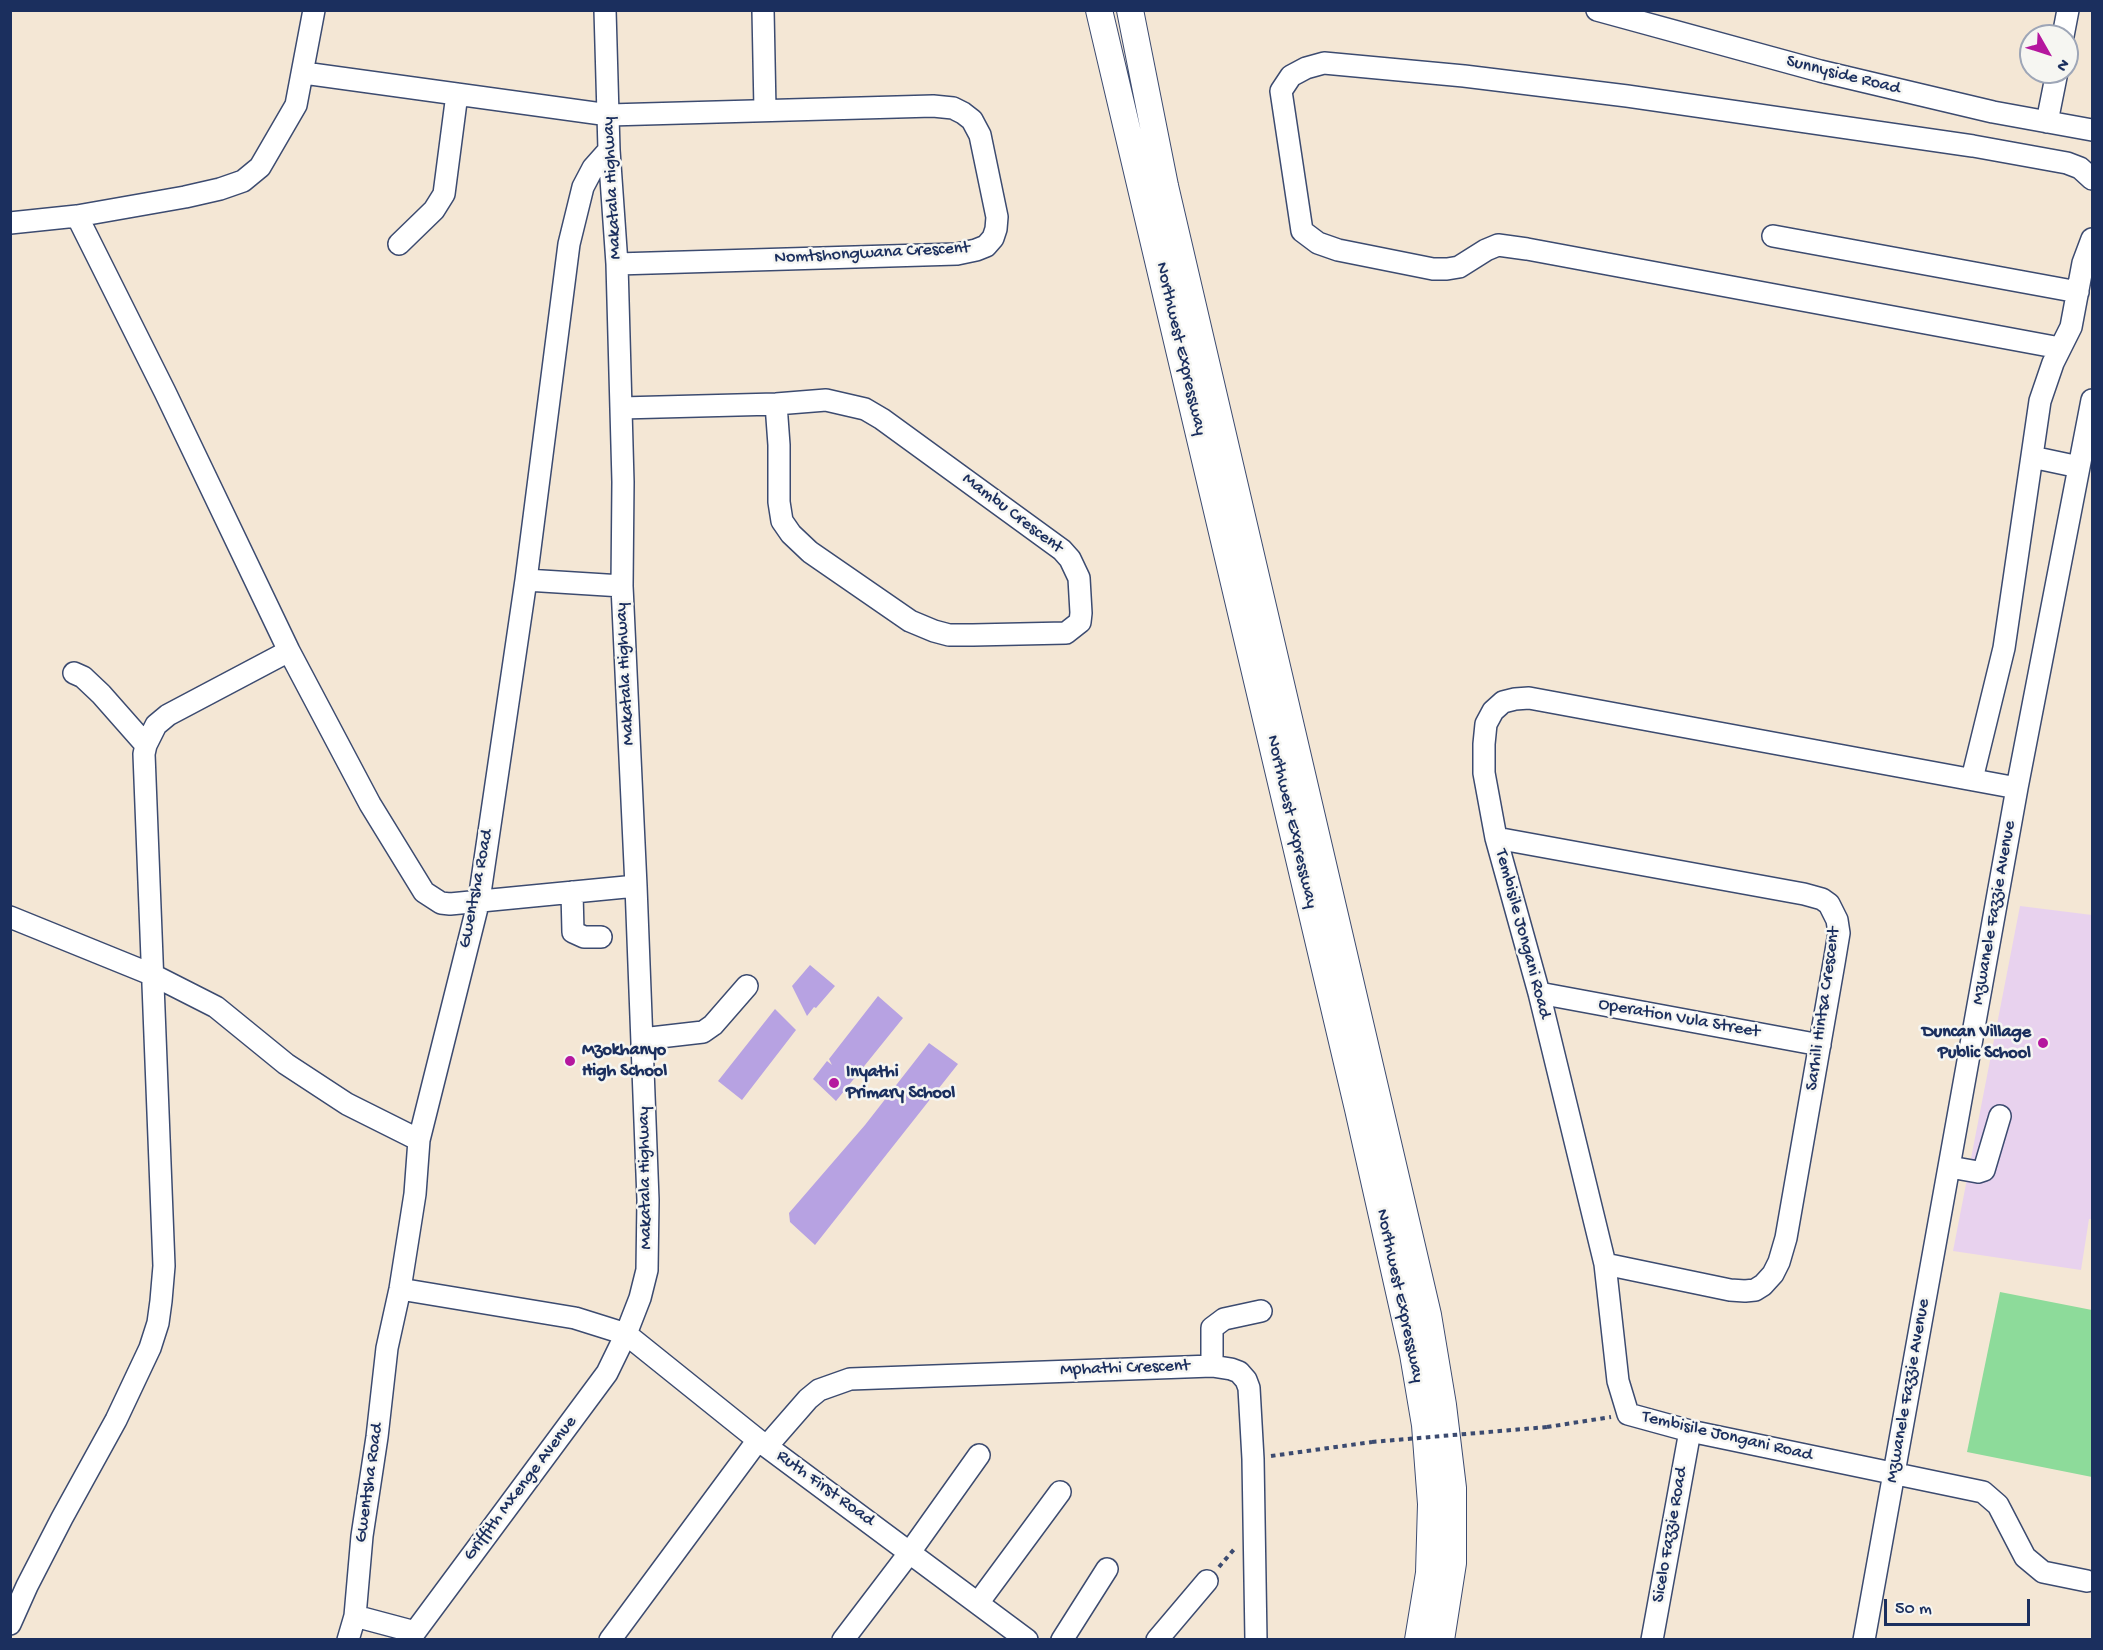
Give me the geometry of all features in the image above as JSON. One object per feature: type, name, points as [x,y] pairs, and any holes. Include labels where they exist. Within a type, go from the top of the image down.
[{"type":"main road","name":"Northwest Expressway","points":[[1099,10],[1304,879],[1413,1354],[1425,1425],[1431,1504],[1429,1573],[1418,1640]]},
{"type":"main road","name":"Northwest Expressway","points":[[1130,10],[1165,186],[1428,1315],[1443,1405],[1453,1488],[1453,1563],[1441,1640]]},
{"type":"street","points":[[10,223],[77,216],[208,192],[243,181],[260,167],[296,105],[304,73],[314,10]]},
{"type":"street","name":"Makatala Highway","points":[[605,10],[609,150],[617,264],[622,586],[648,1200],[647,1270],[640,1298],[626,1334]]},
{"type":"street","points":[[763,10],[765,110]]},
{"type":"street","name":"Sunnyside Road","points":[[1597,10],[1820,71],[1993,112],[2092,130]]},
{"type":"street","points":[[2060,348],[1902,317],[1498,245],[1459,267],[1447,269],[1433,269],[1338,250],[1318,243],[1302,231],[1281,92],[1291,76],[1306,68],[1324,63],[1464,76],[1627,96],[1973,146],[2067,162],[2080,168],[2092,179]]},
{"type":"street","name":"Nomtshongwana Crescent","points":[[304,73],[609,115],[933,106],[952,108],[963,113],[972,120],[980,135],[997,217],[993,238],[986,246],[976,250],[957,254],[617,264]]},
{"type":"street","points":[[2047,122],[2055,84]]},
{"type":"street","points":[[399,244],[434,210],[444,194],[458,94]]},
{"type":"street","name":"Gwentsha Road","points":[[348,1640],[355,1616],[362,1536],[377,1437],[387,1348],[400,1289],[415,1194],[419,1140],[479,900],[526,580],[569,244],[583,188],[593,168],[609,150]]},
{"type":"street","points":[[77,216],[165,392],[289,651],[370,804],[424,892],[441,903],[636,886]]},
{"type":"street","points":[[1773,236],[2078,292]]},
{"type":"street","points":[[1972,779],[2004,648],[2043,391],[2053,363],[2071,327],[2083,263],[2092,239]]},
{"type":"street","name":"Mambu Crescent","points":[[621,408],[776,404],[826,400],[865,409],[1062,550],[1070,559],[1079,578],[1080,622],[1066,633],[949,635],[910,621],[810,552],[791,534],[782,521],[779,502],[776,404]]},
{"type":"street","name":"Mzwanele Fazzie Avenue","points":[[1864,1640],[2018,788],[2092,400]]},
{"type":"street","points":[[2032,457],[2079,467]]},
{"type":"street","points":[[526,580],[622,586]]},
{"type":"street","points":[[13,1613],[116,1420],[150,1348],[158,1323],[164,1266],[144,754],[146,745],[156,724],[168,715],[289,651]]},
{"type":"street","points":[[74,673],[83,677],[101,694],[146,745]]},
{"type":"street","name":"Tembisile Jongani Road","points":[[2018,788],[1529,698],[1503,702],[1493,711],[1486,724],[1484,772],[1496,838],[1539,993],[1605,1264],[1618,1381],[1628,1414],[1690,1431],[1983,1492],[1998,1505],[2025,1557],[2043,1572],[2087,1581]]},
{"type":"street","name":"Sarhili Hintsa Crescent","points":[[1496,838],[1804,894],[1822,899],[1833,910],[1837,920],[1839,933],[1786,1238],[1773,1274],[1755,1290],[1730,1290],[1605,1264]]},
{"type":"street","points":[[572,892],[573,932],[584,937],[601,937]]},
{"type":"street","points":[[10,916],[153,975],[216,1006],[286,1064],[347,1104],[419,1140]]},
{"type":"street","points":[[642,1040],[703,1032],[747,986]]},
{"type":"street","name":"Operation Vula Street","points":[[1539,993],[1820,1045]]},
{"type":"street","points":[[1950,1167],[1978,1172],[1984,1170],[2000,1116]]},
{"type":"street","points":[[400,1289],[576,1318],[626,1334]]},
{"type":"street","points":[[1212,1366],[1212,1328],[1224,1319],[1262,1311]]},
{"type":"street","name":"Ruth First Road","points":[[626,1334],[762,1443],[1027,1640]]},
{"type":"street","name":"Griffith Mxenge Avenue","points":[[412,1636],[607,1373],[626,1334]]},
{"type":"street","name":"Mphathi Crescent","points":[[610,1640],[762,1443],[813,1394],[831,1384],[850,1378],[1212,1366],[1239,1372],[1249,1388],[1253,1459],[1256,1640]]},
{"type":"street","name":"Sicelo Fazzie Road","points":[[1652,1640],[1690,1431]]},
{"type":"street","points":[[843,1640],[910,1552],[979,1455]]},
{"type":"street","points":[[978,1603],[1060,1492]]},
{"type":"street","points":[[1062,1640],[1107,1569]]},
{"type":"street","points":[[1157,1640],[1207,1581]]},
{"type":"street","points":[[355,1616],[412,1636]]},
{"type":"path","points":[[1253,1459],[1372,1442],[1546,1427],[1628,1414]]},
{"type":"path","points":[[1207,1581],[1254,1526]]},
{"type":"shaded area","name":"Duncan Village Public School","points":[[2020,906],[2092,915],[2092,1219],[2089,1219],[2081,1270],[1953,1251]]},
{"type":"green space","points":[[2000,1292],[2092,1310],[2092,1477],[1967,1452]]},
{"type":"building","points":[[810,965],[835,986],[807,1016],[792,986]]},
{"type":"building","points":[[878,996],[903,1018],[836,1101],[813,1079],[827,1061],[832,1065],[829,1059]]},
{"type":"building","points":[[775,1009],[796,1030],[742,1100],[718,1081]]},
{"type":"building","name":"Inyathi Primary School","points":[[929,1043],[958,1064],[815,1245],[790,1222],[789,1213],[865,1125]]},
{"type":"place","name":"Duncan Village Public School","points":[[2043,1043]]},
{"type":"place","name":"Mzokhanyo High School","points":[[570,1061]]},
{"type":"place","name":"Inyathi Primary School","points":[[834,1083]]}]
